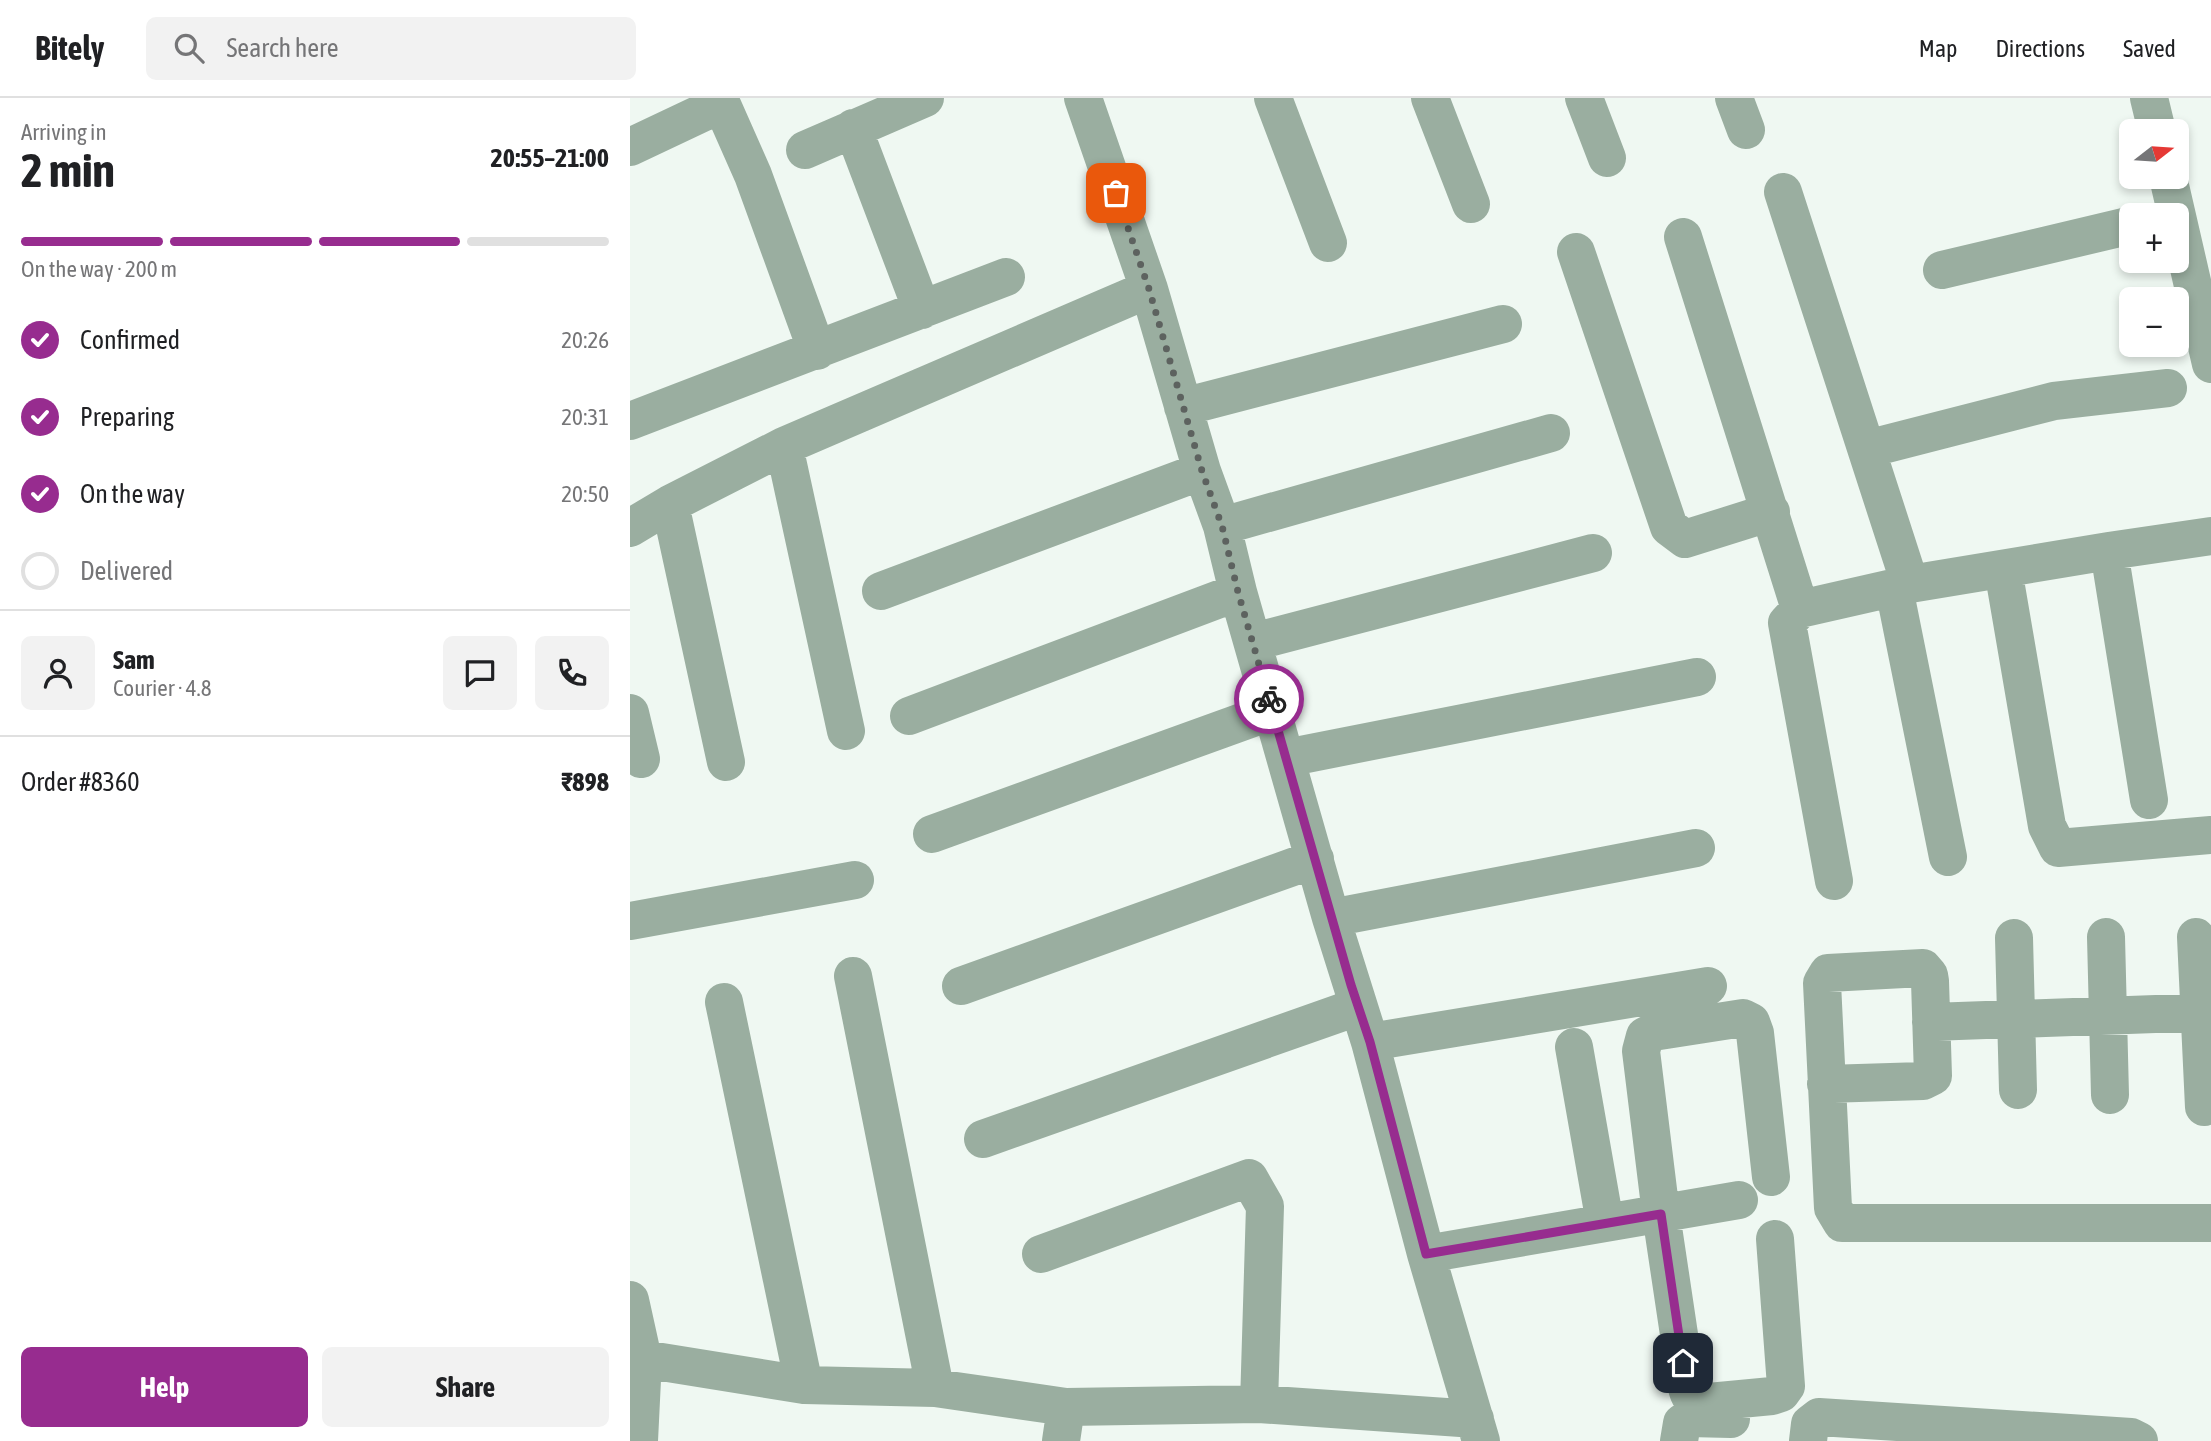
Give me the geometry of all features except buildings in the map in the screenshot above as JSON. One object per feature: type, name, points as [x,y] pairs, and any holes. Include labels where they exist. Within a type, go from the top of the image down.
[{"type":"street","points":[[804,150],[925,98]]},
{"type":"street","points":[[636,1356],[804,1385],[935,1388],[1063,1424],[1259,1404],[1478,1430],[1426,1254],[1364,1024],[1238,592],[1222,526],[1202,471],[1149,289],[1083,98]]},
{"type":"street","points":[[1273,98],[1328,243]]},
{"type":"street","points":[[1430,98],[1471,204]]},
{"type":"street","points":[[1584,98],[1607,158]]},
{"type":"street","points":[[2149,98],[2154,119]]},
{"type":"street","points":[[630,148],[720,101],[753,175],[817,351]]},
{"type":"street","points":[[853,128],[922,310]]},
{"type":"street","points":[[1783,192],[1867,449],[1902,586],[1948,858]]},
{"type":"street","points":[[1942,270],[2119,228]]},
{"type":"street","points":[[1683,237],[1800,608]]},
{"type":"street","points":[[1576,252],[1669,527],[1685,539],[1771,512]]},
{"type":"street","points":[[2189,273],[2211,364]]},
{"type":"street","points":[[630,421],[1006,277]]},
{"type":"street","points":[[630,528],[670,504],[784,446],[1149,289]]},
{"type":"street","points":[[1183,407],[1503,324]]},
{"type":"street","points":[[1867,449],[2054,401],[2168,388]]},
{"type":"street","points":[[1222,526],[1551,433]]},
{"type":"street","points":[[784,446],[846,731]]},
{"type":"street","points":[[881,591],[1202,471]]},
{"type":"street","points":[[670,504],[726,762]]},
{"type":"street","points":[[1834,881],[1787,623],[1800,608],[1902,586],[2211,536]]},
{"type":"street","points":[[2109,551],[2148,800]]},
{"type":"street","points":[[1253,642],[1593,553]]},
{"type":"street","points":[[2003,569],[2047,826],[2058,848],[2211,835]]},
{"type":"street","points":[[909,716],[1238,592]]},
{"type":"street","points":[[1286,758],[1697,677]]},
{"type":"street","points":[[932,834],[1272,711]]},
{"type":"street","points":[[630,713],[641,759]]},
{"type":"street","points":[[1331,918],[1696,848]]},
{"type":"street","points":[[961,986],[1315,859]]},
{"type":"street","points":[[630,920],[855,880]]},
{"type":"street","points":[[2106,936],[2110,1095]]},
{"type":"street","points":[[2014,937],[2018,1090]]},
{"type":"street","points":[[2196,937],[2205,1012],[2203,1107]]},
{"type":"street","points":[[1826,1084],[1928,1079],[1933,1076],[1929,975],[1923,968],[1828,973],[1822,983],[1826,1084],[1833,1208],[1842,1223],[2211,1223]]},
{"type":"street","points":[[853,976],[935,1388]]},
{"type":"street","points":[[983,1139],[1364,1024],[1708,986]]},
{"type":"street","points":[[724,1002],[804,1385]]},
{"type":"street","points":[[1931,1022],[2205,1012]]},
{"type":"street","points":[[1771,1177],[1755,1033],[1751,1022],[1743,1018],[1653,1032],[1645,1036],[1641,1051],[1661,1214],[1687,1388],[1689,1396],[1698,1403],[1772,1396],[1781,1393],[1786,1386],[1775,1239]]},
{"type":"street","points":[[1574,1047],[1605,1223]]},
{"type":"street","points":[[1041,1254],[1249,1178],[1265,1206],[1259,1404]]},
{"type":"street","points":[[1426,1254],[1739,1200]]},
{"type":"street","points":[[630,1300],[636,1356],[639,1441]]},
{"type":"street","points":[[1679,1441],[1682,1423],[1689,1418],[1811,1430],[1819,1417],[1882,1431],[2131,1437],[2139,1441]]},
{"type":"way so far","points":[[1116,193],[1149,289],[1202,471],[1222,526],[1269,699]]},
{"type":"route","points":[[1269,699],[1357,1007],[1370,1042],[1426,1254],[1661,1214],[1683,1363]]}]
